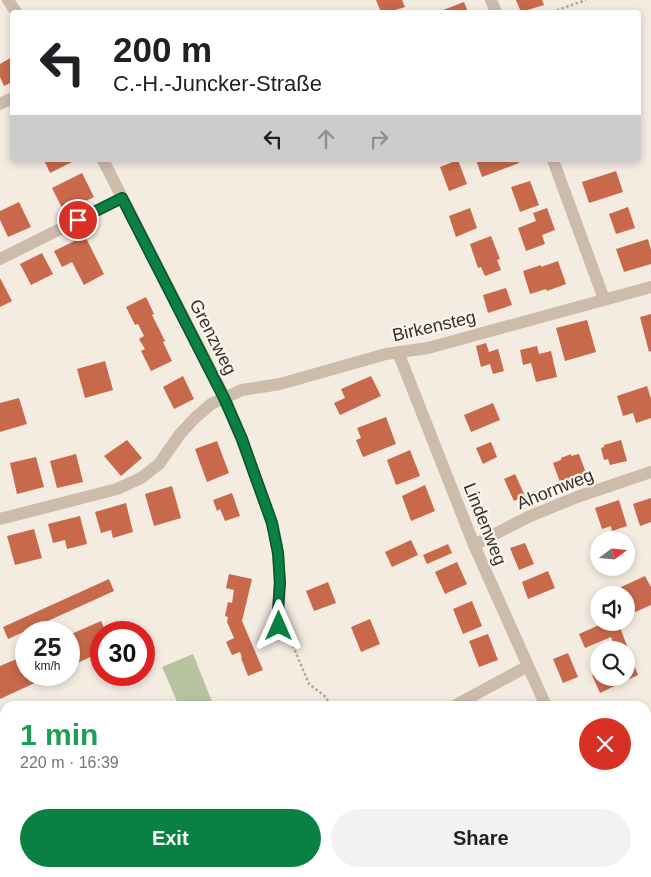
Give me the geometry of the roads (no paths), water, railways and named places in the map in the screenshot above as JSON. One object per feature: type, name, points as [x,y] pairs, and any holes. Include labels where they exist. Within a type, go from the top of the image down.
[{"type":"street","name":"Grenzweg","points":[[104,162],[224,398],[242,439],[272,523],[278,553],[280,583],[279,626]]},
{"type":"street","points":[[553,162],[604,299]]},
{"type":"street","points":[[0,259],[122,198]]},
{"type":"street","name":"Birkensteg","points":[[0,519],[118,489],[141,478],[159,464],[194,418],[211,404],[242,390],[280,384],[386,354],[428,348],[651,287]]},
{"type":"street","name":"Lindenweg","points":[[398,352],[474,544],[544,701]]},
{"type":"street","name":"Ahornweg","points":[[474,544],[528,517],[577,497],[651,472]]},
{"type":"street","points":[[463,701],[528,666]]}]
